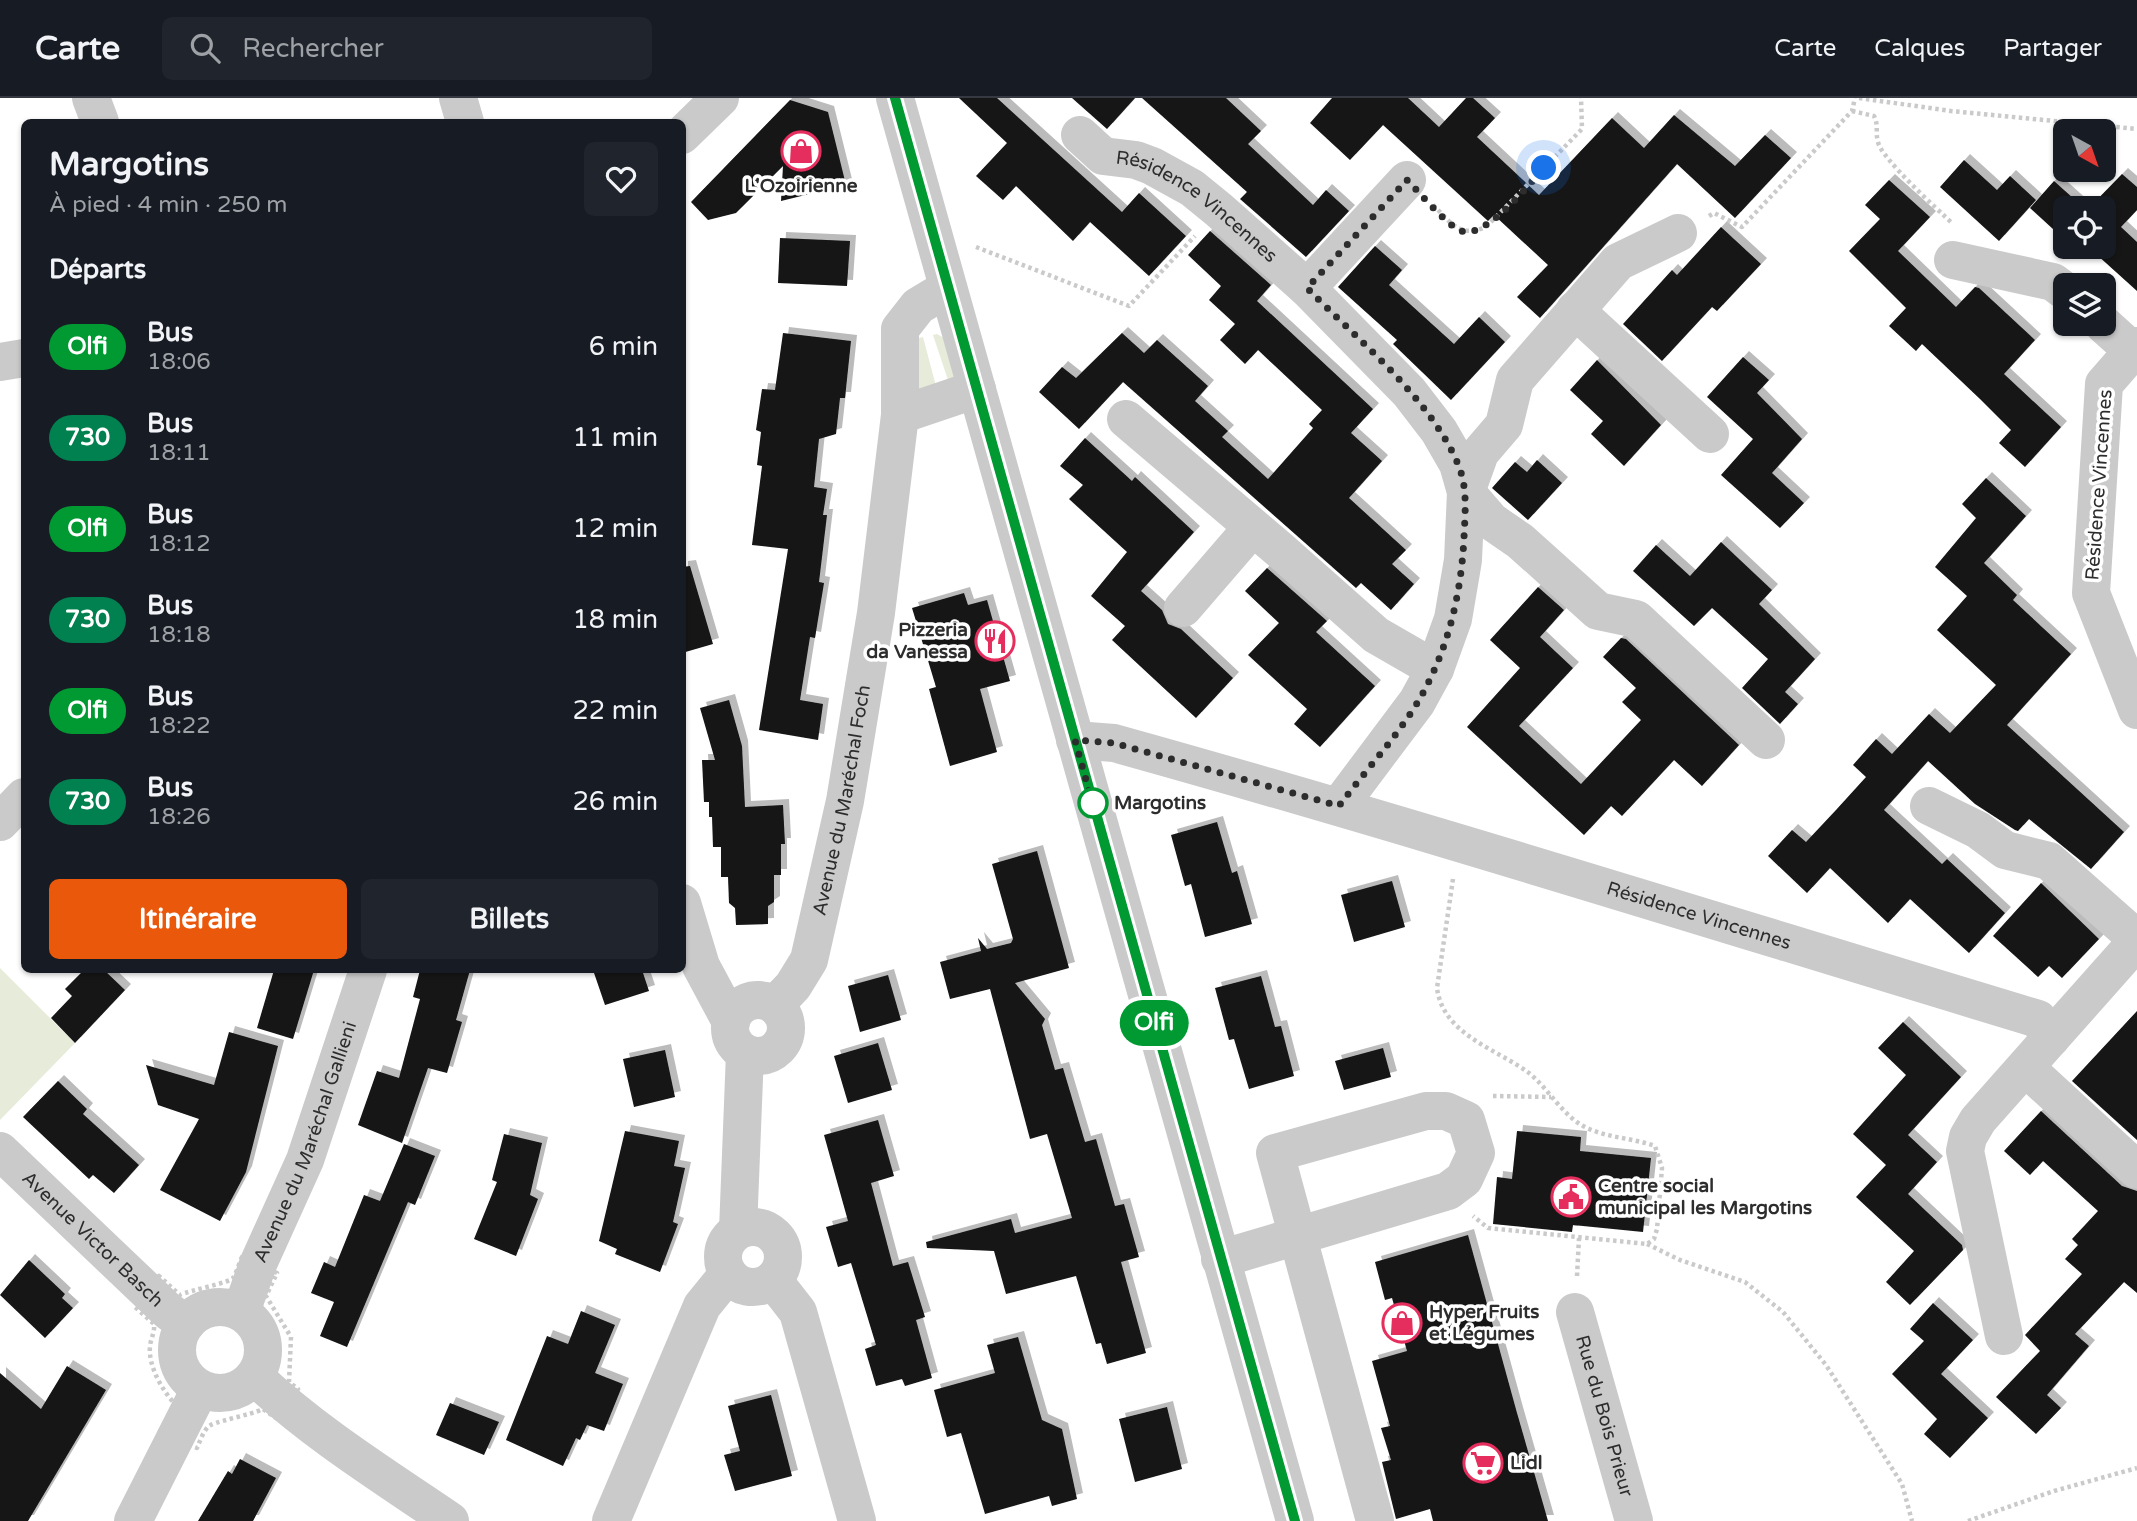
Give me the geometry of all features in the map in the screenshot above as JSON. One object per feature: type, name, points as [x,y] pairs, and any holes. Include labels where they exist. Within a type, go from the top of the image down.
[{"type":"street","points":[[91,98],[99,119]]},
{"type":"street","points":[[458,98],[465,119]]},
{"type":"street","points":[[895,98],[1295,1521]]},
{"type":"street","name":"Résidence Vincennes","points":[[1080,135],[1103,156],[1136,160],[1152,166],[1192,188],[1219,210],[1307,288],[1417,402],[1439,431],[1458,464],[1466,492],[1491,521],[1520,541],[1598,611],[1636,619],[1766,740]]},
{"type":"street","points":[[1307,288],[1407,180]]},
{"type":"street","name":"Résidence Vincennes","points":[[1339,806],[1418,702],[1435,669],[1453,619],[1463,560],[1466,492],[1480,453],[1504,425],[1515,380],[1618,262],[1678,233]]},
{"type":"street","points":[[1953,260],[2053,282]]},
{"type":"street","name":"Avenue du Maréchal Foch","points":[[747,1044],[740,1006],[758,1000],[775,1005],[793,986],[809,960],[845,801],[876,613],[900,415],[900,329],[918,306],[948,288]]},
{"type":"street","points":[[1575,310],[1710,434]]},
{"type":"street","name":"Résidence Vincennes","points":[[2116,334],[2135,348],[2104,384],[2091,593],[2128,664],[2137,710]]},
{"type":"street","points":[[0,362],[21,358]]},
{"type":"street","points":[[900,415],[976,389]]},
{"type":"street","points":[[1126,419],[1376,635],[1435,669]]},
{"type":"street","points":[[1183,608],[1252,528]]},
{"type":"street","name":"Résidence Vincennes","points":[[1075,740],[1114,743],[1339,806],[2038,1019],[2050,1038]]},
{"type":"street","points":[[0,822],[21,800]]},
{"type":"street","points":[[1929,806],[1978,830],[2005,850],[2049,861],[2137,940],[1978,1120],[1968,1137],[1965,1151],[2004,1336]]},
{"type":"street","points":[[686,915],[701,966],[747,1044],[749,1228]]},
{"type":"street","name":"Avenue du Maréchal Gallieni","points":[[241,1312],[258,1264],[305,1160],[367,973]]},
{"type":"street","points":[[2026,1068],[2137,1170]]},
{"type":"street","points":[[1220,1259],[1297,1236],[1447,1191],[1464,1179],[1476,1153],[1466,1120],[1446,1111],[1426,1111],[1275,1153],[1297,1236],[1375,1521]]},
{"type":"street","name":"Avenue Victor Basch","points":[[0,1152],[186,1324]]},
{"type":"street","points":[[749,1228],[776,1237],[783,1254],[783,1264],[773,1280],[764,1285],[744,1286],[728,1274],[722,1255],[725,1245],[749,1228]]},
{"type":"street","points":[[611,1521],[702,1306],[728,1274]]},
{"type":"street","points":[[773,1280],[798,1312],[857,1521]]},
{"type":"street","points":[[212,1308],[241,1312],[253,1322],[260,1335],[263,1349],[256,1377],[229,1393],[200,1389],[188,1379],[178,1359],[179,1337],[186,1324],[198,1314],[212,1308]]},
{"type":"street","name":"Rue du Bois Prieur","points":[[1575,1312],[1634,1521]]},
{"type":"street","points":[[256,1377],[287,1404],[450,1521]]},
{"type":"street","points":[[133,1521],[200,1389]]},
{"type":"path","points":[[1407,180],[1459,230],[1471,233],[1486,228],[1582,129],[1581,98]]},
{"type":"path","points":[[1678,233],[1714,214],[1742,227],[1852,111],[1857,98],[1951,111],[2137,129]]},
{"type":"path","points":[[1852,111],[1874,116],[1879,127],[1878,143],[1889,160],[1971,243],[1953,260]]},
{"type":"path","points":[[932,231],[1129,306],[1219,210]]},
{"type":"path","points":[[1457,843],[1438,997],[1458,1027],[1527,1072],[1588,1129],[1655,1146],[1660,1156],[1661,1181],[1657,1229],[1654,1239],[1647,1244]]},
{"type":"path","points":[[1466,1120],[1482,1096],[1551,1097]]},
{"type":"path","points":[[1447,1191],[1488,1228],[1647,1244],[1667,1255],[1745,1282],[1783,1312],[1826,1365],[1902,1484],[1912,1521]]},
{"type":"path","points":[[242,1257],[258,1264],[277,1273],[266,1296],[290,1337],[289,1382],[298,1389],[276,1418],[263,1409],[236,1420],[216,1421],[208,1425],[197,1448],[160,1431],[175,1404],[166,1395],[153,1366],[150,1348],[154,1324],[135,1307],[159,1276],[180,1295],[216,1283],[225,1283],[233,1278],[242,1257]]},
{"type":"path","points":[[1968,1521],[2054,1491],[2137,1468]]},
{"type":"green space","points":[[933,335],[944,338],[956,375],[950,386]]},
{"type":"green space","points":[[923,337],[937,390],[919,394],[915,339]]},
{"type":"green space","points":[[0,968],[75,1043],[0,1120]]},
{"type":"building","points":[[959,98],[997,98],[1122,212],[1139,193],[1186,236],[1149,276],[1090,222],[1073,241],[1016,186],[1003,200],[976,176],[1007,143]]},
{"type":"building","points":[[1072,98],[1135,98],[1107,129]]},
{"type":"building","points":[[1142,98],[1226,98],[1261,131],[1248,144],[1313,205],[1326,190],[1349,211],[1306,257],[1240,199],[1247,192]]},
{"type":"building","points":[[1332,98],[1408,98],[1439,127],[1466,98],[1473,98],[1495,118],[1477,137],[1539,195],[1612,118],[1644,148],[1674,115],[1735,166],[1765,135],[1791,158],[1735,218],[1677,164],[1540,318],[1517,297],[1548,265],[1494,215],[1488,221],[1383,125],[1350,160],[1310,123]]},
{"type":"building","points":[[790,100],[828,112],[846,185],[781,201],[783,166],[736,213],[708,220],[691,202]]},
{"type":"building","points":[[1964,160],[1997,190],[2010,176],[2036,200],[1999,241],[1940,187]]},
{"type":"building","points":[[2122,174],[2137,187],[2137,210],[2121,227],[2137,242],[2137,291],[2102,259],[2116,259],[2116,196],[2101,196]]},
{"type":"building","points":[[1889,180],[1930,217],[1898,251],[1956,307],[1975,287],[1979,288],[2035,340],[2004,374],[2061,427],[2025,467],[1999,443],[2011,430],[1922,344],[1916,351],[1889,326],[1906,308],[1849,251],[1880,219],[1865,205]]},
{"type":"building","points":[[2053,182],[2071,196],[2053,196],[2053,229],[2030,208]]},
{"type":"building","points":[[1721,227],[1761,264],[1717,311],[1712,307],[1662,361],[1623,324],[1672,270],[1677,275]]},
{"type":"building","points":[[1210,231],[1271,285],[1257,301],[1373,409],[1351,433],[1382,461],[1349,498],[1406,550],[1392,564],[1414,584],[1391,610],[1361,583],[1356,588],[1123,382],[1079,429],[1039,392],[1062,367],[1076,378],[1122,333],[1144,353],[1157,340],[1208,386],[1195,401],[1228,431],[1222,437],[1268,479],[1313,428],[1309,424],[1322,410],[1258,350],[1245,364],[1220,340],[1235,324],[1209,300],[1221,286],[1188,255]]},
{"type":"building","points":[[780,238],[850,241],[847,286],[778,283]]},
{"type":"building","points":[[1375,246],[1402,270],[1389,285],[1454,344],[1479,317],[1505,342],[1451,400],[1393,344],[1397,340],[1338,287]]},
{"type":"building","points":[[783,333],[851,341],[845,398],[840,398],[836,434],[819,439],[814,487],[827,489],[823,515],[827,515],[819,582],[824,583],[815,638],[810,637],[800,700],[823,704],[818,740],[759,730],[788,549],[752,545],[762,466],[757,465],[761,432],[756,430],[762,389],[775,390]]},
{"type":"building","points":[[1743,357],[1769,380],[1757,393],[1802,439],[1772,473],[1804,503],[1780,528],[1721,475],[1753,439],[1707,397]]},
{"type":"building","points":[[1597,360],[1661,425],[1624,466],[1591,434],[1603,421],[1570,390]]},
{"type":"building","points":[[1085,438],[1132,481],[1135,477],[1194,532],[1141,591],[1162,610],[1168,624],[1181,629],[1233,678],[1196,718],[1112,640],[1125,626],[1091,596],[1127,552],[1069,499],[1083,485],[1060,466]]},
{"type":"building","points":[[1537,460],[1562,483],[1528,520],[1492,488],[1515,462],[1527,472]]},
{"type":"building","points":[[1986,478],[2026,516],[1984,563],[2017,595],[2013,600],[2071,654],[2007,725],[2124,832],[2091,869],[2029,819],[2018,831],[1975,804],[1928,761],[1884,810],[1942,864],[1947,859],[2005,913],[1969,953],[1910,899],[1888,923],[1830,868],[1807,893],[1768,856],[1792,830],[1806,842],[1836,810],[1866,777],[1853,765],[1876,739],[1892,754],[1929,714],[1950,733],[1996,685],[1937,630],[1967,596],[1935,567],[1976,518],[1962,504]]},
{"type":"building","points":[[1721,542],[1772,590],[1759,604],[1815,659],[1785,692],[1798,704],[1780,724],[1742,688],[1768,659],[1712,608],[1694,626],[1633,571],[1656,545],[1690,576]]},
{"type":"building","points":[[686,566],[690,566],[713,644],[686,652]]},
{"type":"building","points":[[1267,568],[1327,621],[1316,632],[1375,686],[1320,747],[1294,724],[1307,709],[1248,655],[1279,623],[1245,591]]},
{"type":"building","points":[[1538,587],[1564,610],[1540,637],[1573,668],[1519,726],[1581,784],[1641,720],[1622,702],[1636,688],[1603,657],[1621,638],[1626,639],[1739,745],[1702,786],[1674,760],[1622,816],[1611,806],[1584,835],[1467,727],[1520,668],[1490,640]]},
{"type":"building","points":[[964,593],[968,605],[987,600],[1010,681],[980,689],[997,752],[950,766],[929,689],[936,687],[912,608]]},
{"type":"building","points":[[729,700],[742,746],[745,807],[783,805],[785,844],[781,844],[781,875],[774,875],[774,902],[768,906],[768,924],[736,925],[735,908],[729,903],[728,877],[721,877],[721,847],[713,847],[709,802],[704,802],[702,760],[715,760],[700,708]]},
{"type":"building","points":[[1217,822],[1232,873],[1237,871],[1252,924],[1205,937],[1191,884],[1185,886],[1171,835]]},
{"type":"building","points":[[1037,851],[1069,968],[1015,983],[1045,1019],[1042,1025],[1055,1070],[1063,1068],[1085,1142],[1096,1139],[1115,1206],[1124,1204],[1139,1257],[1121,1262],[1146,1353],[1107,1364],[1101,1343],[1096,1344],[1076,1276],[1006,1294],[994,1251],[927,1248],[926,1242],[1011,1219],[1015,1233],[1072,1218],[1047,1134],[1030,1139],[990,989],[950,999],[940,962],[981,951],[978,938],[987,949],[1011,943],[1013,939],[992,864]]},
{"type":"building","points":[[1392,881],[1405,927],[1354,942],[1341,895]]},
{"type":"building","points":[[2041,883],[2099,939],[2062,978],[2049,966],[2038,977],[1993,936]]},
{"type":"building","points":[[81,973],[107,973],[125,990],[75,1043],[51,1018],[72,996],[65,989]]},
{"type":"building","points":[[273,973],[313,973],[293,1039],[257,1028]]},
{"type":"building","points":[[419,973],[469,973],[456,1020],[462,1022],[447,1073],[428,1068],[402,1143],[358,1125],[377,1071],[399,1078],[420,999],[413,997]]},
{"type":"building","points":[[594,973],[643,973],[649,991],[605,1005]]},
{"type":"building","points":[[888,975],[901,1020],[860,1032],[848,986]]},
{"type":"building","points":[[1261,976],[1275,1027],[1281,1026],[1294,1076],[1249,1089],[1234,1039],[1229,1040],[1215,988]]},
{"type":"building","points":[[2137,1011],[2137,1140],[2072,1081]]},
{"type":"building","points":[[1903,1022],[1961,1077],[1908,1135],[1937,1162],[1908,1194],[1962,1245],[1963,1250],[1910,1305],[1886,1282],[1914,1251],[1856,1197],[1886,1165],[1853,1134],[1906,1075],[1878,1048]]},
{"type":"building","points":[[229,1032],[278,1046],[246,1172],[220,1221],[160,1190],[199,1119],[158,1105],[146,1065],[214,1085]]},
{"type":"building","points":[[878,1043],[892,1090],[848,1103],[834,1056]]},
{"type":"building","points":[[1383,1048],[1391,1077],[1344,1090],[1335,1061]]},
{"type":"building","points":[[665,1050],[675,1097],[634,1107],[623,1059]]},
{"type":"building","points":[[58,1081],[87,1109],[83,1114],[139,1165],[114,1193],[93,1175],[89,1179],[23,1117]]},
{"type":"building","points":[[2041,1111],[2122,1186],[2137,1191],[2137,1293],[2124,1282],[2075,1334],[2089,1346],[2047,1395],[2061,1408],[2036,1434],[1996,1397],[2040,1351],[2025,1335],[2082,1274],[2065,1259],[2078,1245],[2072,1239],[2098,1211],[2043,1161],[2030,1175],[2004,1151]]},
{"type":"building","points":[[878,1120],[894,1176],[871,1183],[893,1266],[908,1262],[925,1317],[916,1320],[932,1378],[905,1386],[902,1379],[876,1386],[865,1349],[876,1345],[851,1263],[838,1267],[826,1227],[848,1221],[824,1135]]},
{"type":"building","points":[[625,1131],[679,1141],[674,1166],[685,1168],[673,1222],[678,1224],[660,1272],[615,1254],[617,1249],[599,1241]]},
{"type":"building","name":"Centre social municipal les Margotins","points":[[1517,1131],[1581,1137],[1580,1151],[1651,1158],[1643,1232],[1573,1225],[1572,1232],[1493,1224],[1497,1177],[1512,1179]]},
{"type":"building","points":[[504,1134],[542,1143],[530,1195],[538,1199],[516,1256],[474,1239],[497,1182],[492,1180]]},
{"type":"building","points":[[404,1144],[435,1156],[415,1205],[408,1202],[347,1347],[320,1336],[334,1302],[311,1293],[324,1262],[335,1267],[364,1195],[380,1201]]},
{"type":"building","points":[[1468,1235],[1548,1521],[1433,1521],[1430,1509],[1396,1519],[1382,1462],[1391,1460],[1381,1428],[1390,1426],[1372,1361],[1407,1351],[1392,1298],[1385,1300],[1375,1262]]},
{"type":"building","points":[[29,1260],[65,1294],[62,1298],[73,1308],[45,1338],[0,1295]]},
{"type":"building","points":[[1933,1303],[1973,1340],[1941,1374],[1988,1418],[1950,1458],[1924,1434],[1937,1419],[1892,1374],[1924,1341],[1910,1329]]},
{"type":"building","points":[[581,1311],[615,1325],[595,1373],[623,1384],[604,1431],[587,1425],[580,1440],[576,1438],[563,1466],[506,1440],[547,1336],[568,1344]]},
{"type":"building","points":[[1018,1337],[1042,1420],[1062,1429],[1077,1499],[1052,1506],[1049,1496],[985,1514],[961,1433],[947,1437],[934,1390],[995,1373],[987,1345]]},
{"type":"building","points":[[67,1366],[106,1390],[28,1521],[0,1521],[0,1373],[41,1409]]},
{"type":"building","points":[[771,1395],[792,1476],[735,1491],[724,1455],[740,1451],[728,1406]]},
{"type":"building","points":[[450,1403],[499,1422],[484,1455],[436,1435]]},
{"type":"building","points":[[1167,1407],[1182,1469],[1135,1482],[1119,1419]]},
{"type":"building","points":[[240,1459],[276,1478],[253,1521],[198,1521],[228,1471],[232,1474]]},
{"type":"bus line","name":"Olfi","points":[[895,98],[1295,1521]]},
{"type":"place","name":"L'Ozoirienne","points":[[801,151]]},
{"type":"place","name":"Pizzeria da Vanessa","points":[[995,641]]},
{"type":"place","name":"Margotins","points":[[1093,803]]},
{"type":"place","name":"Centre social municipal les Margotins","points":[[1571,1197]]},
{"type":"place","name":"Hyper Fruits et Légumes","points":[[1402,1323]]},
{"type":"place","name":"Lidl","points":[[1483,1463]]},
{"type":"route","points":[[1093,803],[1094,809],[1075,740],[1114,743],[1339,806],[1418,702],[1435,669],[1453,619],[1463,560],[1466,492],[1458,464],[1439,431],[1409,392],[1307,288],[1407,180],[1459,230],[1471,233],[1486,228],[1544,168]]}]
